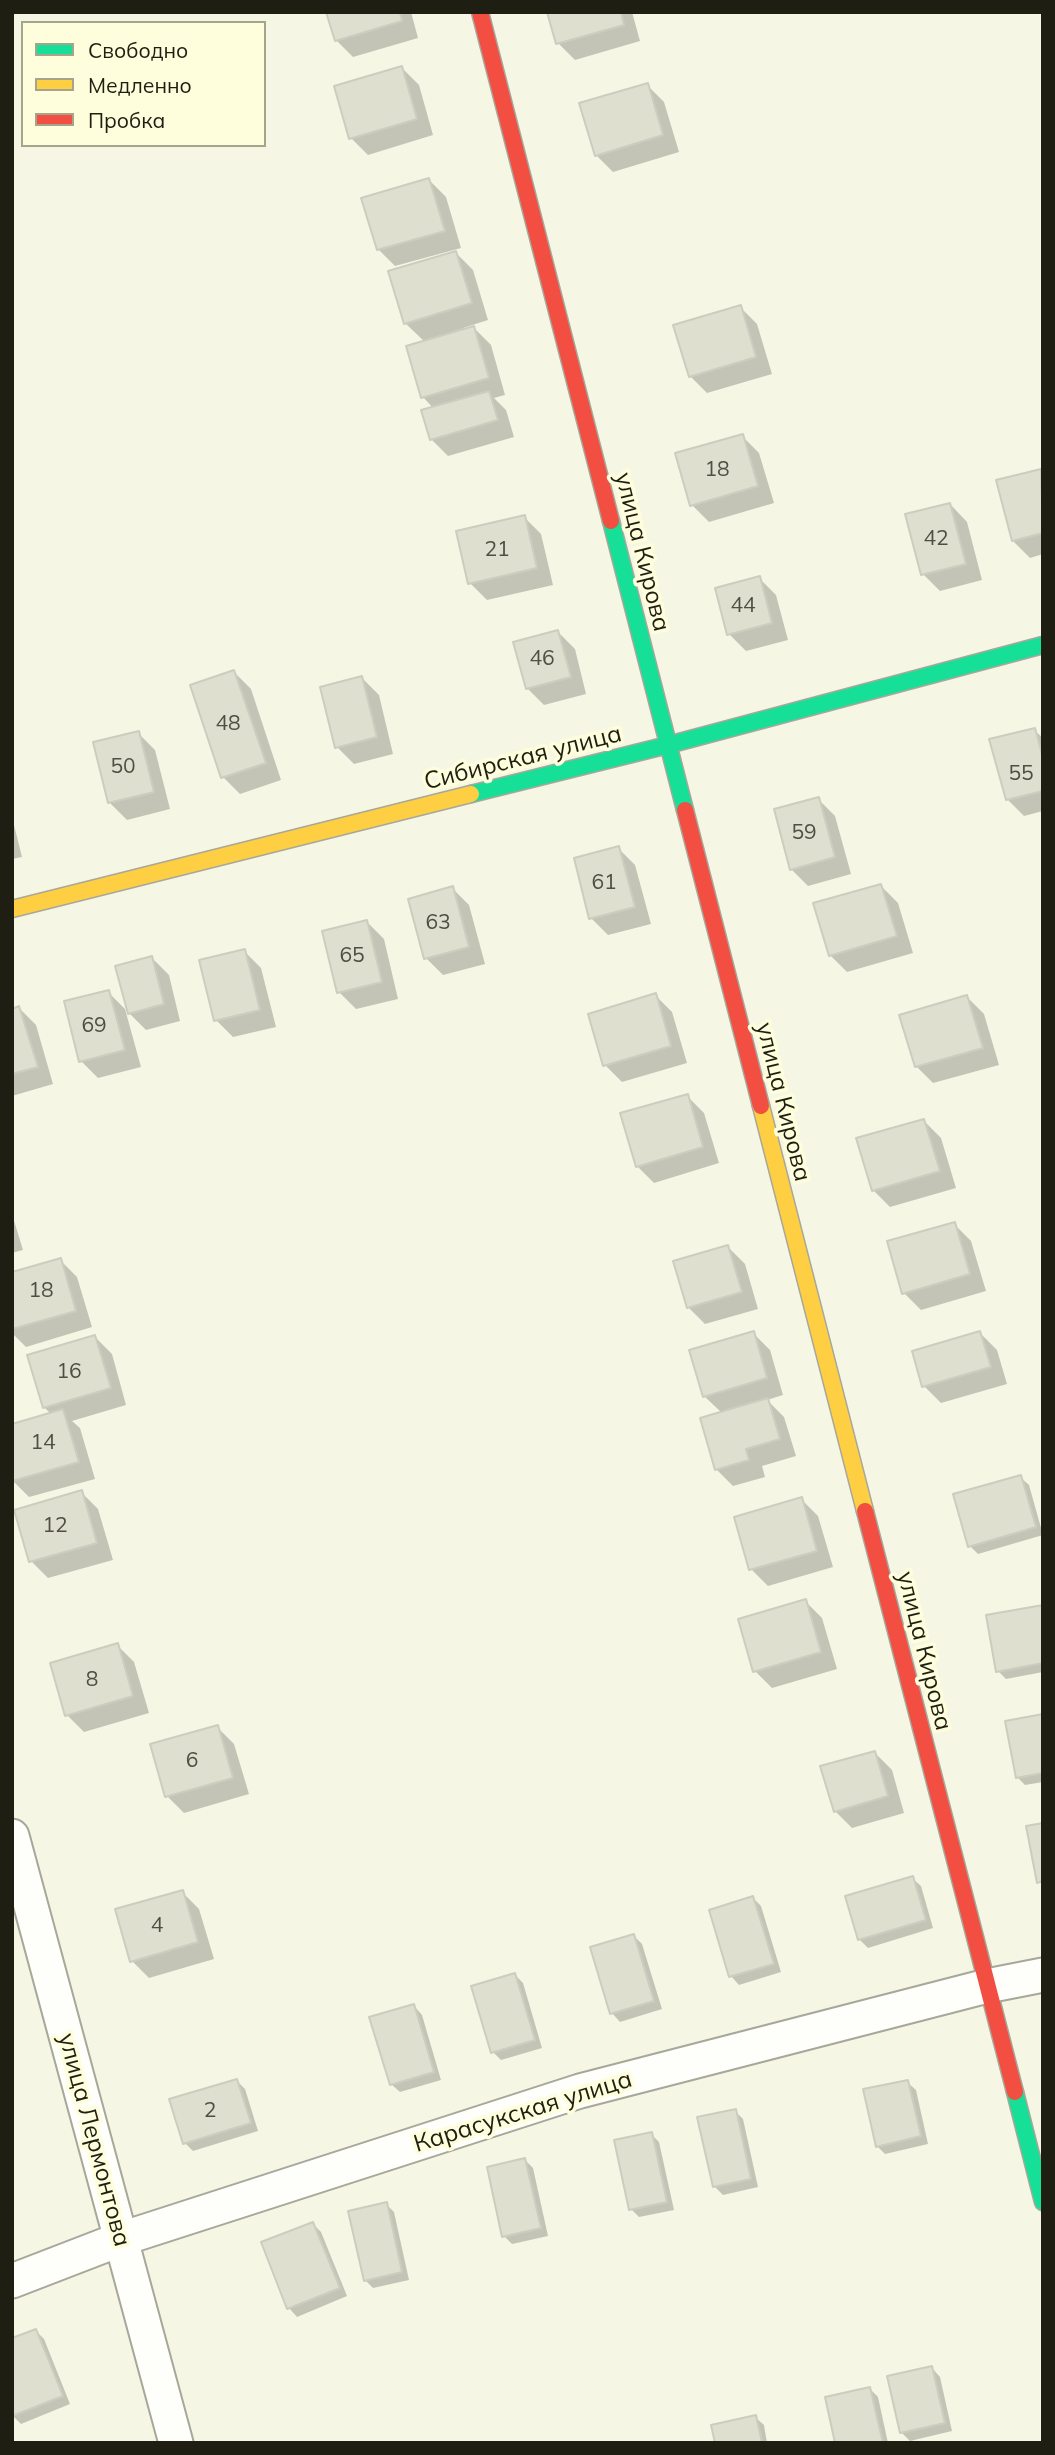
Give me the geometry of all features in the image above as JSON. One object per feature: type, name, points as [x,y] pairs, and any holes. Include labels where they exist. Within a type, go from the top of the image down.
[{"type":"street","name":"улица Кирова","points":[[480,12],[1043,2202]]},
{"type":"street","name":"Сибирская улица","points":[[12,909],[668,745],[1043,645]]},
{"type":"street","name":"улица Лермонтова","points":[[12,1836],[176,2443]]},
{"type":"street","name":"Карасукская улица","points":[[12,2281],[121,2239],[580,2091],[987,1986],[1043,1975]]},
{"type":"building","points":[[326,12],[400,12],[402,21],[335,41]]},
{"type":"building","points":[[547,12],[621,12],[624,25],[556,44]]},
{"type":"building","points":[[402,66],[417,119],[349,139],[334,86]]},
{"type":"building","points":[[648,83],[663,135],[595,156],[579,103]]},
{"type":"building","points":[[429,178],[445,231],[377,250],[361,198]]},
{"type":"building","points":[[456,251],[472,303],[404,324],[388,271]]},
{"type":"building","points":[[741,305],[756,357],[689,377],[673,325]]},
{"type":"building","points":[[474,326],[489,378],[421,398],[406,346]]},
{"type":"building","points":[[489,391],[498,420],[430,440],[421,410]]},
{"type":"building","points":[[743,434],[758,486],[690,506],[675,453]]},
{"type":"building","points":[[1041,469],[1043,533],[1012,541],[996,480]]},
{"type":"building","points":[[950,503],[966,564],[921,575],[905,514]]},
{"type":"building","points":[[525,515],[537,568],[468,584],[456,531]]},
{"type":"building","points":[[760,576],[772,623],[727,635],[715,588]]},
{"type":"building","points":[[558,630],[571,677],[526,689],[513,642]]},
{"type":"building","points":[[234,670],[266,763],[221,778],[190,685]]},
{"type":"building","points":[[362,676],[377,737],[335,748],[320,687]]},
{"type":"building","points":[[1035,728],[1043,758],[1043,791],[1006,800],[989,739]]},
{"type":"building","points":[[139,731],[154,792],[108,803],[93,742]]},
{"type":"building","points":[[819,797],[835,857],[790,870],[774,809]]},
{"type":"building","points":[[619,846],[635,907],[589,919],[574,858]]},
{"type":"building","points":[[881,884],[897,936],[829,956],[813,903]]},
{"type":"building","points":[[453,886],[469,947],[424,959],[408,899]]},
{"type":"building","points":[[367,920],[382,982],[337,993],[322,931]]},
{"type":"building","points":[[245,949],[260,1010],[214,1021],[199,960]]},
{"type":"building","points":[[152,956],[164,1004],[128,1014],[115,966]]},
{"type":"building","points":[[109,990],[125,1050],[79,1062],[64,1001]]},
{"type":"building","points":[[656,993],[671,1046],[603,1066],[588,1014]]},
{"type":"building","points":[[967,995],[983,1048],[915,1067],[899,1015]]},
{"type":"building","points":[[19,1006],[38,1067],[12,1074],[12,1009]]},
{"type":"building","points":[[688,1094],[703,1147],[636,1167],[620,1113]]},
{"type":"building","points":[[924,1119],[940,1171],[872,1191],[856,1138]]},
{"type":"building","points":[[955,1222],[970,1274],[902,1294],[887,1241]]},
{"type":"building","points":[[728,1245],[742,1292],[687,1308],[673,1261]]},
{"type":"building","points":[[61,1258],[76,1311],[12,1329],[12,1272]]},
{"type":"building","points":[[754,1331],[767,1378],[703,1397],[689,1350]]},
{"type":"building","points":[[980,1331],[991,1367],[922,1387],[912,1351]]},
{"type":"building","points":[[95,1335],[111,1388],[43,1408],[27,1355]]},
{"type":"building","points":[[768,1398],[780,1439],[746,1449],[749,1460],[715,1470],[700,1418]]},
{"type":"building","points":[[63,1409],[79,1462],[12,1481],[12,1424]]},
{"type":"building","points":[[1021,1475],[1036,1527],[968,1547],[953,1494]]},
{"type":"building","points":[[82,1490],[97,1543],[29,1562],[14,1510]]},
{"type":"building","points":[[802,1497],[817,1551],[749,1570],[734,1517]]},
{"type":"building","points":[[806,1599],[821,1652],[753,1672],[738,1619]]},
{"type":"building","points":[[1043,1605],[1043,1663],[996,1672],[986,1615]]},
{"type":"building","points":[[118,1643],[133,1696],[65,1716],[50,1663]]},
{"type":"building","points":[[1043,1714],[1043,1773],[1016,1778],[1005,1721]]},
{"type":"building","points":[[218,1725],[233,1778],[165,1797],[150,1744]]},
{"type":"building","points":[[875,1751],[888,1796],[834,1812],[820,1766]]},
{"type":"building","points":[[1043,1823],[1043,1881],[1037,1883],[1026,1826]]},
{"type":"building","points":[[913,1876],[926,1920],[858,1940],[845,1896]]},
{"type":"building","points":[[183,1890],[198,1942],[130,1962],[115,1909]]},
{"type":"building","points":[[753,1896],[774,1964],[729,1977],[709,1910]]},
{"type":"building","points":[[634,1934],[654,2001],[610,2014],[590,1947]]},
{"type":"building","points":[[515,1973],[535,2040],[491,2053],[471,1986]]},
{"type":"building","points":[[414,2004],[434,2072],[390,2085],[369,2017]]},
{"type":"building","points":[[237,2079],[251,2123],[183,2144],[169,2099]]},
{"type":"building","points":[[908,2080],[921,2136],[876,2147],[863,2089]]},
{"type":"building","points":[[736,2109],[751,2179],[713,2187],[697,2117]]},
{"type":"building","points":[[652,2132],[667,2202],[629,2210],[614,2140]]},
{"type":"building","points":[[525,2158],[541,2228],[502,2237],[487,2167]]},
{"type":"building","points":[[387,2202],[402,2272],[364,2281],[348,2211]]},
{"type":"building","points":[[313,2222],[340,2288],[287,2309],[261,2242]]},
{"type":"building","points":[[36,2329],[63,2396],[12,2416],[12,2338]]},
{"type":"building","points":[[932,2366],[945,2423],[900,2433],[887,2376]]},
{"type":"building","points":[[870,2387],[883,2443],[835,2443],[825,2397]]},
{"type":"building","points":[[756,2415],[762,2443],[715,2443],[711,2425]]},
{"type":"traffic: fast","points":[[611,521],[685,810]]},
{"type":"traffic: fast","points":[[471,794],[668,745],[1043,645]]},
{"type":"traffic: fast","points":[[1015,2092],[1043,2202]]},
{"type":"traffic: slow","points":[[12,909],[471,794]]},
{"type":"traffic: slow","points":[[761,1106],[865,1511]]},
{"type":"traffic: jam","points":[[480,12],[611,521]]},
{"type":"traffic: jam","points":[[685,810],[761,1106]]},
{"type":"traffic: jam","points":[[865,1511],[1015,2092]]}]
